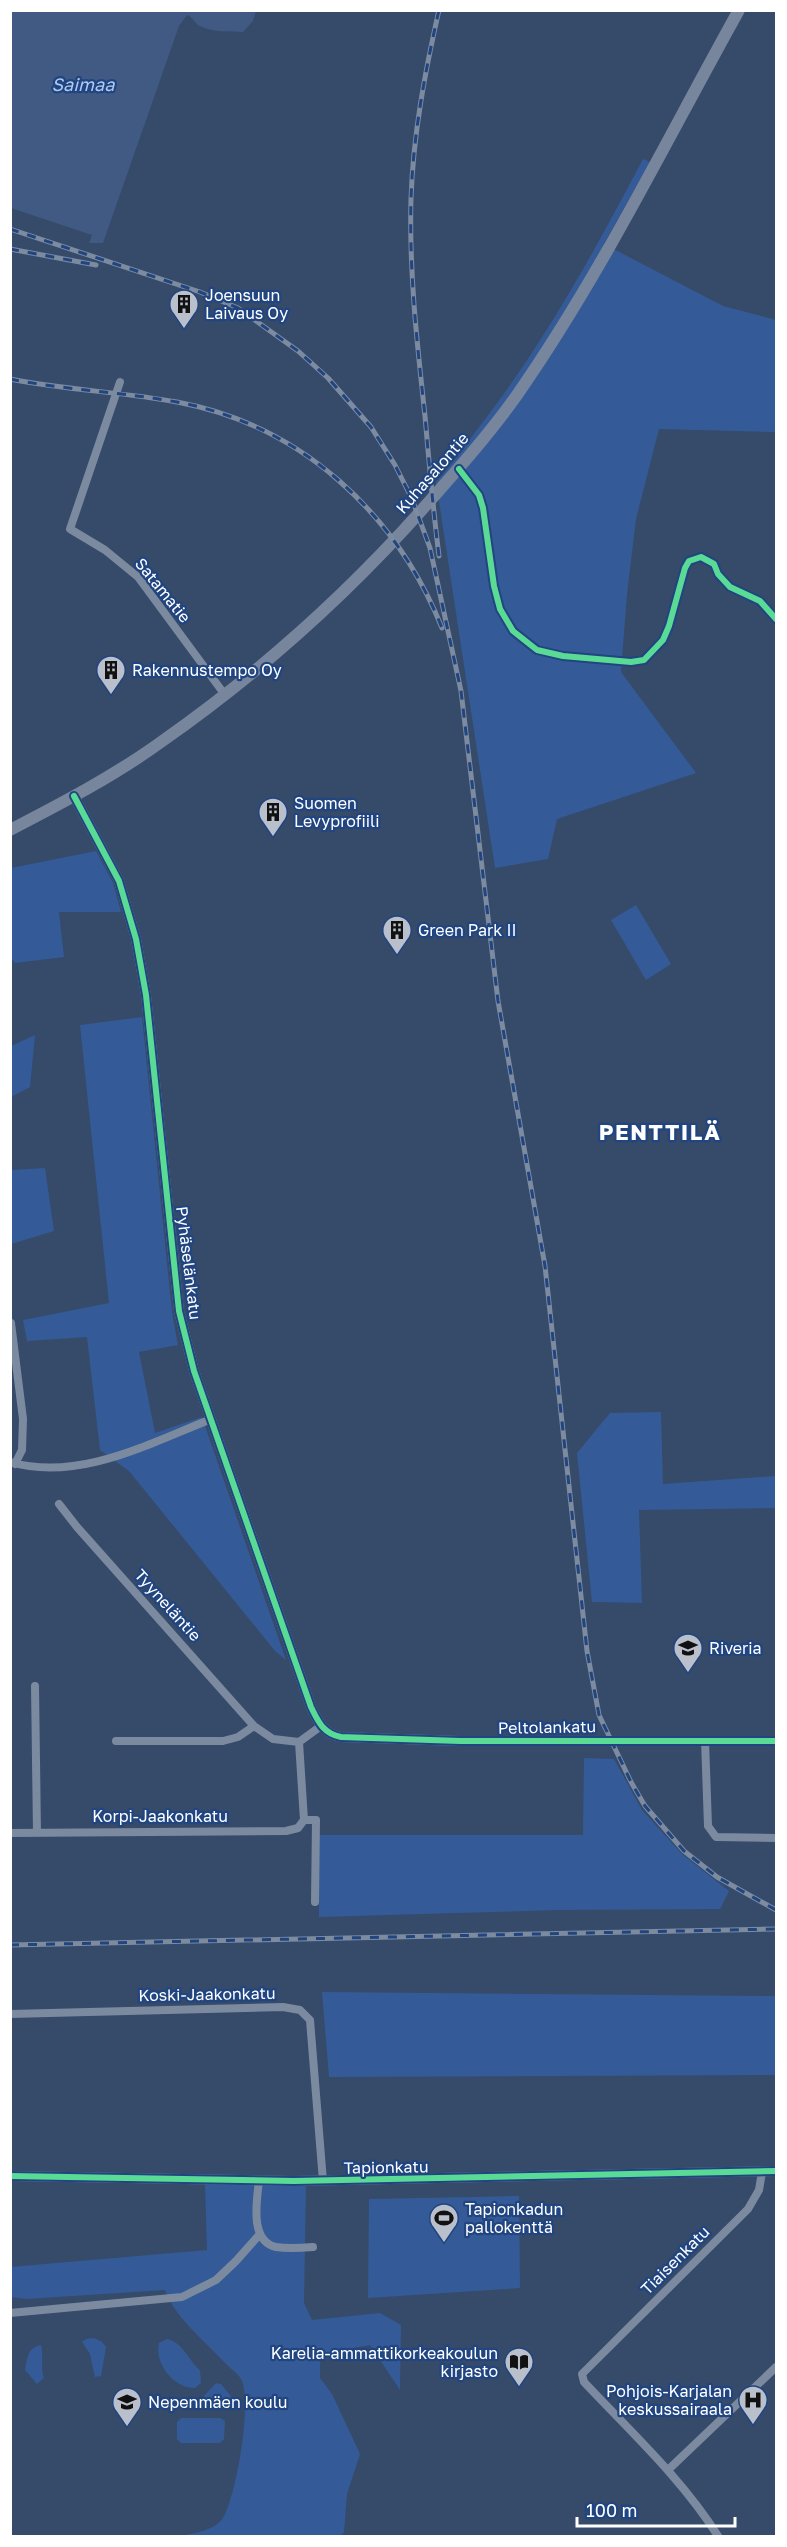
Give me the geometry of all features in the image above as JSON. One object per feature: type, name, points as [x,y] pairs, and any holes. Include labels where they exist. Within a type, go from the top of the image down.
[{"type":"main road","name":"Kuhasalontie","points":[[10,830],[74,796],[159,743],[225,695],[319,617],[358,580],[459,469],[516,396],[557,336],[740,10]]},
{"type":"street","name":"Satamatie","points":[[120,382],[70,529],[105,550],[138,577],[225,695]]},
{"type":"street","points":[[459,469],[479,495],[483,508],[489,560],[500,609],[513,631],[537,650],[563,656],[631,662],[644,660],[663,640],[689,561],[701,557],[714,564],[718,574],[730,587],[760,601],[777,619]]},
{"type":"street","name":"Pyhäselänkatu","points":[[74,796],[119,881],[136,939],[146,996],[179,1311],[194,1371],[311,1707],[321,1726]]},
{"type":"street","points":[[11,1323],[22,1419],[22,1450],[13,1463],[44,1468],[86,1465],[210,1420]]},
{"type":"street","name":"Tyyneläntie","points":[[59,1504],[254,1726]]},
{"type":"street","points":[[35,1686],[37,1833]]},
{"type":"street","points":[[116,1741],[223,1741],[238,1737],[254,1726],[273,1739],[299,1742],[321,1726]]},
{"type":"street","name":"Peltolankatu","points":[[321,1726],[334,1736],[460,1741],[777,1741]]},
{"type":"street","points":[[705,1740],[708,1826],[712,1832],[716,1837],[725,1838],[777,1838]]},
{"type":"street","points":[[299,1742],[304,1820],[316,1820],[315,1902]]},
{"type":"street","name":"Korpi-Jaakonkatu","points":[[10,1833],[286,1831],[298,1828],[304,1820]]},
{"type":"street","name":"Koski-Jaakonkatu","points":[[10,2014],[283,2007],[300,2010],[310,2020],[322,2181]]},
{"type":"street","points":[[762,2172],[777,2171]]},
{"type":"street","name":"Tapionkatu","points":[[10,2176],[322,2181],[762,2172]]},
{"type":"street","name":"Tiaisenkatu","points":[[669,2470],[584,2382],[584,2370],[748,2209],[759,2190],[762,2172]]},
{"type":"street","points":[[259,2180],[257,2223],[260,2234],[266,2242],[276,2247],[313,2247]]},
{"type":"street","points":[[10,2313],[182,2297],[204,2288],[221,2276],[260,2234]]},
{"type":"street","points":[[718,2536],[700,2508],[669,2470],[777,2367]]},
{"type":"shaded area","points":[[643,159],[650,162],[604,244],[723,306],[776,320],[776,432],[659,429],[636,519],[621,672],[696,773],[557,819],[548,859],[495,868],[436,482],[500,399],[545,333],[586,265]]},
{"type":"shaded area","points":[[96,851],[113,883],[121,912],[59,912],[64,957],[15,963],[10,957],[11,868]]},
{"type":"shaded area","points":[[636,905],[671,964],[646,980],[611,920]]},
{"type":"shaded area","points":[[142,1017],[172,1312],[178,1345],[139,1352],[155,1433],[202,1417],[286,1660],[275,1651],[129,1471],[100,1450],[87,1337],[27,1341],[23,1320],[109,1303],[80,1025]]},
{"type":"shaded area","points":[[35,1035],[30,1087],[11,1097],[11,1046]]},
{"type":"shaded area","points":[[45,1168],[54,1231],[11,1244],[11,1170]]},
{"type":"shaded area","points":[[661,1412],[663,1484],[776,1476],[776,1508],[639,1510],[642,1603],[592,1602],[577,1453],[610,1413]]},
{"type":"shaded area","points":[[584,1758],[614,1759],[642,1810],[682,1854],[729,1891],[720,1909],[558,1910],[319,1917],[319,1835],[583,1835]]},
{"type":"shaded area","points":[[322,1992],[776,1996],[776,2075],[329,2077]]},
{"type":"shaded area","points":[[205,2182],[306,2183],[304,2303],[312,2320],[380,2313],[401,2325],[400,2390],[370,2345],[320,2354],[320,2378],[332,2394],[360,2454],[347,2494],[344,2532],[340,2536],[182,2536],[215,2525],[223,2518],[228,2507],[238,2470],[244,2427],[244,2390],[240,2377],[183,2320],[165,2290],[26,2299],[11,2297],[10,2267],[207,2250]]},
{"type":"shaded area","name":"Tapionkadun pallokenttä","points":[[519,2196],[520,2288],[368,2298],[369,2199]]},
{"type":"shaded area","points":[[94,2338],[106,2347],[101,2376],[95,2377],[90,2354],[82,2342]]},
{"type":"shaded area","points":[[167,2339],[178,2344],[200,2370],[201,2383],[195,2388],[180,2384],[167,2373],[163,2366],[158,2351],[159,2343]]},
{"type":"shaded area","points":[[41,2345],[44,2378],[37,2384],[25,2370],[31,2351]]},
{"type":"shaded area","points":[[216,2383],[221,2384],[234,2400],[226,2410],[206,2401],[204,2396]]},
{"type":"shaded area","points":[[181,2418],[220,2418],[225,2421],[224,2439],[220,2443],[181,2443],[177,2439],[177,2422]]},
{"type":"water","name":"Saimaa","points":[[11,10],[256,11],[253,21],[243,32],[209,29],[198,25],[187,15],[179,26],[103,243],[89,243],[92,235],[11,208]]},
{"type":"railway","points":[[439,10],[417,127],[412,175],[411,226],[412,280],[439,556]]},
{"type":"railway","points":[[10,229],[200,292],[238,308],[298,351],[328,378],[371,427],[395,465],[412,499],[430,548],[461,691],[498,1001],[545,1266],[587,1651],[599,1715],[645,1806],[684,1851],[717,1877],[776,1910]]},
{"type":"railway","points":[[10,249],[96,265]]},
{"type":"railway","points":[[10,379],[177,402],[222,414],[264,431],[303,453],[339,480],[371,512],[399,547],[422,586],[442,628]]},
{"type":"railway","points":[[10,1945],[776,1929]]},
{"type":"cycle path","points":[[459,469],[479,495],[483,508],[494,586],[500,609],[513,631],[537,650],[563,656],[631,662],[644,660],[663,640],[685,568],[689,561],[701,557],[714,564],[718,574],[730,587],[760,601],[776,619]]},
{"type":"cycle path","points":[[74,796],[119,881],[136,939],[146,995],[179,1311],[194,1371],[311,1707],[322,1726],[330,1733],[341,1737],[460,1741],[776,1741]]},
{"type":"cycle path","points":[[10,2176],[294,2181],[776,2171]]},
{"type":"place","name":"Joensuun Laivaus Oy","points":[[184,330]]},
{"type":"place","name":"Rakennustempo Oy","points":[[111,696]]},
{"type":"place","name":"Suomen Levyprofiili","points":[[273,838]]},
{"type":"place","name":"Green Park II","points":[[397,956]]},
{"type":"place","name":"Riveria","points":[[688,1674]]},
{"type":"place","name":"Tapionkadun pallokenttä","points":[[444,2244]]},
{"type":"place","name":"Karelia-ammattikorkeakoulun kirjasto","points":[[519,2388]]},
{"type":"place","name":"Pohjois-Karjalan keskussairaala","points":[[753,2426]]},
{"type":"place","name":"Nepenmäen koulu","points":[[127,2428]]},
{"type":"district","name":"PENTTILÄ","points":[[660,1131]]}]
